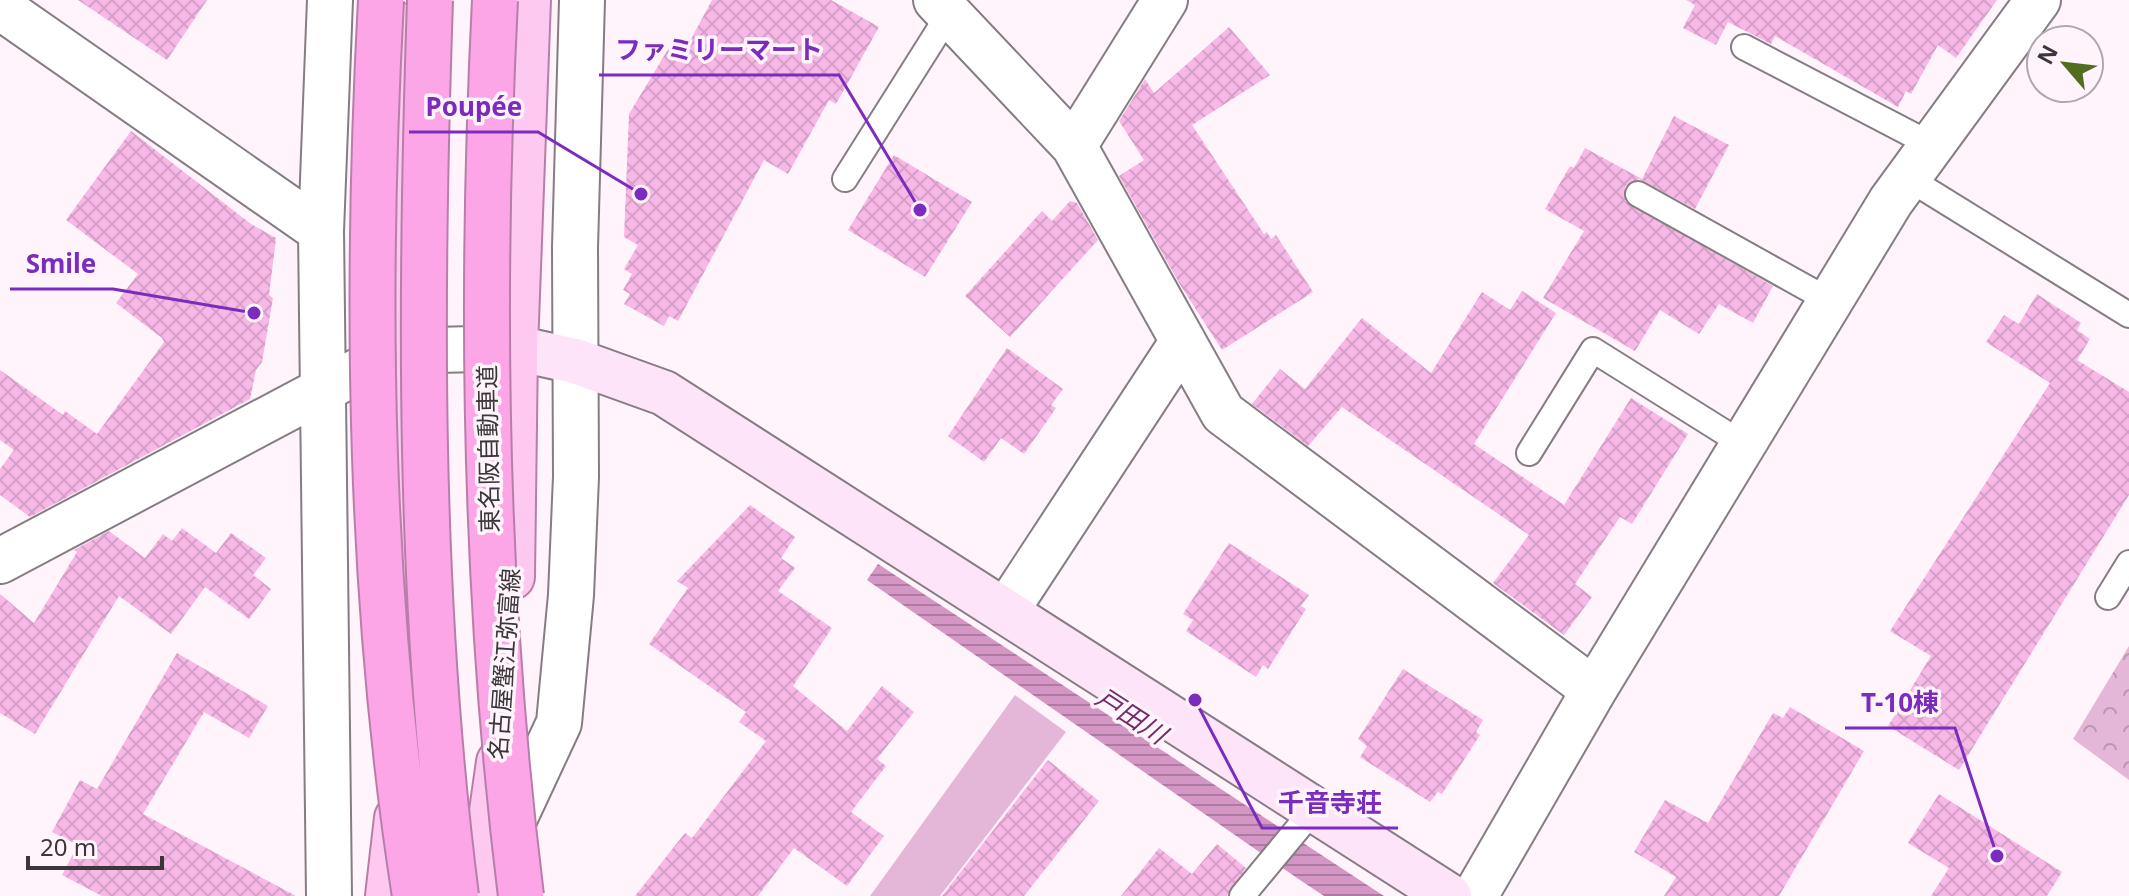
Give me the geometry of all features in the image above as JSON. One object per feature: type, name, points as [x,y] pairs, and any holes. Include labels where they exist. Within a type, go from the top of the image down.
[{"type":"highway","points":[[381,0],[374,133],[378,500],[386,659],[402,815],[415,896]]},
{"type":"highway","points":[[430,0],[424,297],[433,661],[485,893]]},
{"type":"highway","name":"東名阪自動車道","points":[[485,893],[500,674],[488,494],[488,153],[495,0]]},
{"type":"main road","points":[[388,896],[403,712],[404,589],[396,351],[402,0]]},
{"type":"main road","name":"名古屋蟹江弥富線","points":[[485,893],[502,741],[512,593],[515,348],[528,0]]},
{"type":"street","points":[[329,896],[321,231],[330,0]]},
{"type":"street","points":[[1074,146],[1165,0]]},
{"type":"street","points":[[1475,896],[1594,690],[1830,301],[1918,161],[2035,1]]},
{"type":"street","points":[[0,7],[321,231]]},
{"type":"street","points":[[485,893],[559,723],[571,595],[576,491],[575,361],[582,7]]},
{"type":"street","points":[[520,182],[554,102],[582,7]]},
{"type":"street","points":[[942,7],[1074,146],[1223,413],[1594,690]]},
{"type":"street","points":[[1006,611],[1183,341]]},
{"type":"street","points":[[7,547],[396,351],[515,348],[575,361],[664,393],[1006,611],[1304,821],[1449,896]]},
{"type":"lane","points":[[845,179],[942,7]]},
{"type":"lane","points":[[1744,47],[1918,161],[2129,315]]},
{"type":"lane","points":[[1638,194],[1830,301]]},
{"type":"lane","points":[[1529,453],[1593,350],[1743,444]]},
{"type":"lane","points":[[2108,597],[2129,563]]},
{"type":"lane","points":[[1242,896],[1304,821]]},
{"type":"green space","points":[[2129,646],[2129,780],[2073,739]]},
{"type":"green space","points":[[1015,695],[1066,732],[940,896],[870,896]]},
{"type":"shaded area","points":[[878,564],[1384,896],[1324,896],[867,580]]},
{"type":"building","points":[[78,0],[207,0],[167,60]]},
{"type":"building","points":[[712,0],[831,0],[879,27],[836,104],[829,100],[788,174],[764,160],[678,321],[669,316],[664,326],[624,304],[630,294],[623,290],[632,274],[624,269],[638,245],[624,237],[629,114],[670,46],[683,54]]},
{"type":"building","points":[[1686,0],[1997,0],[1956,58],[1938,45],[1911,94],[1906,91],[1898,107],[1775,36],[1771,44],[1728,22],[1716,45],[1683,28],[1695,5]]},
{"type":"building","points":[[1229,27],[1270,75],[1192,125],[1264,234],[1267,232],[1271,239],[1276,235],[1313,292],[1222,350],[1179,283],[1119,176],[1144,160],[1119,121],[1145,79],[1154,93]]},
{"type":"building","points":[[1674,116],[1729,145],[1695,209],[1639,179],[1625,186],[1625,201],[1773,286],[1753,323],[1719,304],[1699,334],[1660,310],[1635,351],[1543,298],[1584,231],[1545,209],[1570,166],[1574,168],[1585,148],[1642,179]]},
{"type":"building","points":[[131,131],[251,224],[276,238],[269,295],[273,298],[262,362],[256,370],[250,399],[30,517],[0,495],[0,469],[14,450],[0,440],[0,370],[63,415],[65,411],[97,434],[164,342],[116,303],[138,274],[66,220]]},
{"type":"building","points":[[894,155],[972,202],[925,277],[848,230]]},
{"type":"building","points":[[1070,201],[1077,203],[1098,240],[1010,337],[965,296],[1042,211],[1052,221]]},
{"type":"building","points":[[1522,291],[1556,313],[1474,444],[1564,505],[1631,398],[1688,434],[1632,524],[1620,517],[1575,584],[1592,597],[1564,635],[1493,583],[1529,535],[1342,407],[1308,446],[1252,404],[1280,369],[1305,389],[1362,318],[1431,373],[1482,292],[1510,310]]},
{"type":"building","points":[[2037,294],[2081,323],[2077,330],[2090,339],[2077,360],[2129,392],[2129,495],[1959,770],[1888,726],[1931,656],[1890,631],[2050,383],[1986,342],[2004,315],[2019,324]]},
{"type":"building","points":[[1007,348],[1063,389],[1051,405],[1056,408],[1024,454],[1001,438],[984,462],[948,436]]},
{"type":"building","points":[[750,505],[795,537],[781,558],[795,568],[778,591],[832,628],[793,686],[847,731],[882,686],[914,712],[877,759],[886,766],[851,812],[884,836],[847,886],[794,848],[758,896],[635,896],[685,833],[692,838],[766,741],[739,722],[746,712],[649,644],[688,588],[677,581]]},
{"type":"building","points":[[182,528],[216,553],[231,533],[266,558],[253,575],[271,589],[249,619],[205,587],[171,634],[119,596],[35,734],[0,713],[0,594],[34,623],[77,552],[74,550],[109,531],[145,558],[163,534],[172,541]]},
{"type":"building","points":[[1229,543],[1309,595],[1301,606],[1306,609],[1268,669],[1263,665],[1256,677],[1186,631],[1193,620],[1183,614]]},
{"type":"building","points":[[177,653],[268,706],[249,738],[204,712],[143,814],[296,896],[102,896],[62,875],[78,845],[52,832],[80,780],[97,789]]},
{"type":"building","points":[[1403,669],[1483,720],[1476,732],[1480,735],[1442,794],[1438,792],[1430,802],[1360,757],[1367,746],[1358,739]]},
{"type":"building","points":[[1790,707],[1864,751],[1779,896],[1664,896],[1676,877],[1634,852],[1665,800],[1708,823],[1773,713],[1783,718]]},
{"type":"building","points":[[1048,760],[1099,801],[1024,896],[942,896]]},
{"type":"building","points":[[1939,794],[2062,872],[2047,896],[1931,896],[1949,868],[1908,843]]},
{"type":"building","points":[[1217,844],[1246,868],[1227,896],[1121,896],[1159,848],[1192,874]]},
{"type":"place","name":"Poupée","points":[[641,194]]},
{"type":"place","name":"ファミリーマート","points":[[920,210]]},
{"type":"place","name":"Smile","points":[[254,313]]},
{"type":"place","name":"千音寺荘","points":[[1195,700]]},
{"type":"place","name":"T-10棟","points":[[1997,856]]},
{"type":"water label","name":"戸田川","points":[[1131,716]]}]
